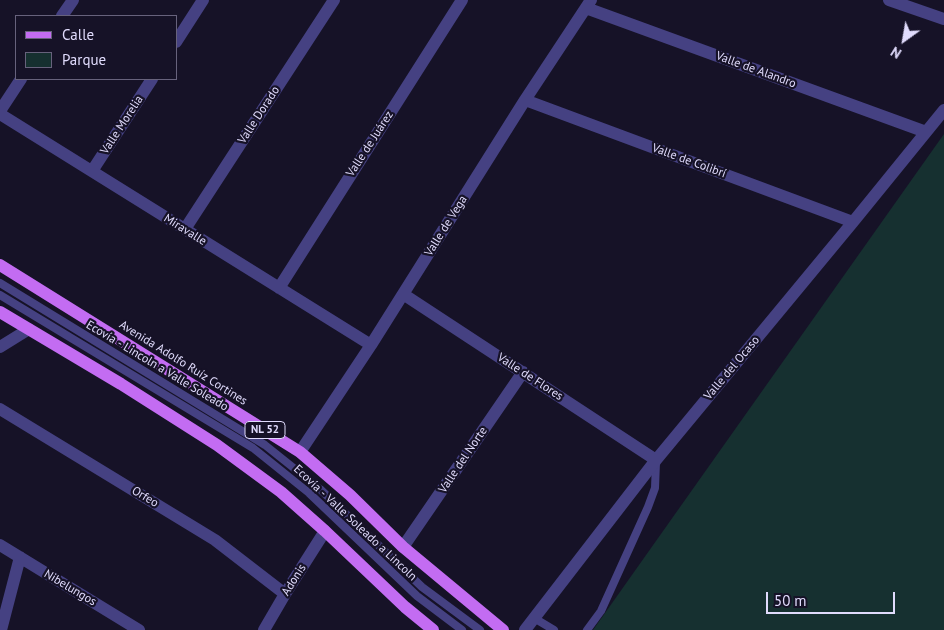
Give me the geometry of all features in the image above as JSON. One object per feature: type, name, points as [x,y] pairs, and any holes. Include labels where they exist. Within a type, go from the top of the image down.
[{"type":"main road","name":"Avenida Adolfo Ruíz Cortines","points":[[0,265],[300,452],[350,495],[403,547],[503,630]]},
{"type":"main road","points":[[0,313],[121,384],[217,445],[281,492],[405,607],[433,630]]},
{"type":"street","points":[[63,15],[73,0]]},
{"type":"street","points":[[178,39],[203,0]]},
{"type":"street","name":"Valle Dorado","points":[[185,229],[334,0]]},
{"type":"street","name":"Valle de Juárez","points":[[278,288],[462,0]]},
{"type":"street","points":[[889,0],[944,19]]},
{"type":"street","name":"Valle de Vega","points":[[300,452],[371,345],[525,100],[588,4]]},
{"type":"street","name":"Valle de Alandro","points":[[588,4],[926,132]]},
{"type":"street","points":[[0,112],[20,80]]},
{"type":"street","name":"Valle Morelia","points":[[92,171],[151,80]]},
{"type":"street","name":"Valle de Colibrí","points":[[525,100],[853,222]]},
{"type":"street","name":"Valle del Ocaso","points":[[525,630],[656,460],[944,110]]},
{"type":"street","name":"Miravalle","points":[[0,112],[371,345]]},
{"type":"street","name":"Valle de Flores","points":[[403,294],[656,460]]},
{"type":"street","points":[[0,347],[29,329]]},
{"type":"street","name":"Valle del Norte","points":[[403,547],[523,372]]},
{"type":"street","name":"Orfeo","points":[[0,409],[215,540],[285,594]]},
{"type":"street","name":"Adonis","points":[[264,630],[325,532]]},
{"type":"street","name":"Nibelungos","points":[[0,545],[120,625],[139,630]]},
{"type":"street","points":[[1,630],[20,557]]},
{"type":"lane","name":"Ecovía - Lincoln a Valle Soleado","points":[[0,283],[265,445],[320,488],[422,587],[480,630]]},
{"type":"lane","name":"Ecovía - Valle Soleado a Lincoln","points":[[0,295],[253,448],[310,493],[418,596],[462,630]]},
{"type":"lane","points":[[587,630],[601,611],[648,507],[655,488],[656,460]]},
{"type":"lane","points":[[534,618],[554,630]]},
{"type":"green space","points":[[944,134],[944,630],[593,630]]}]
